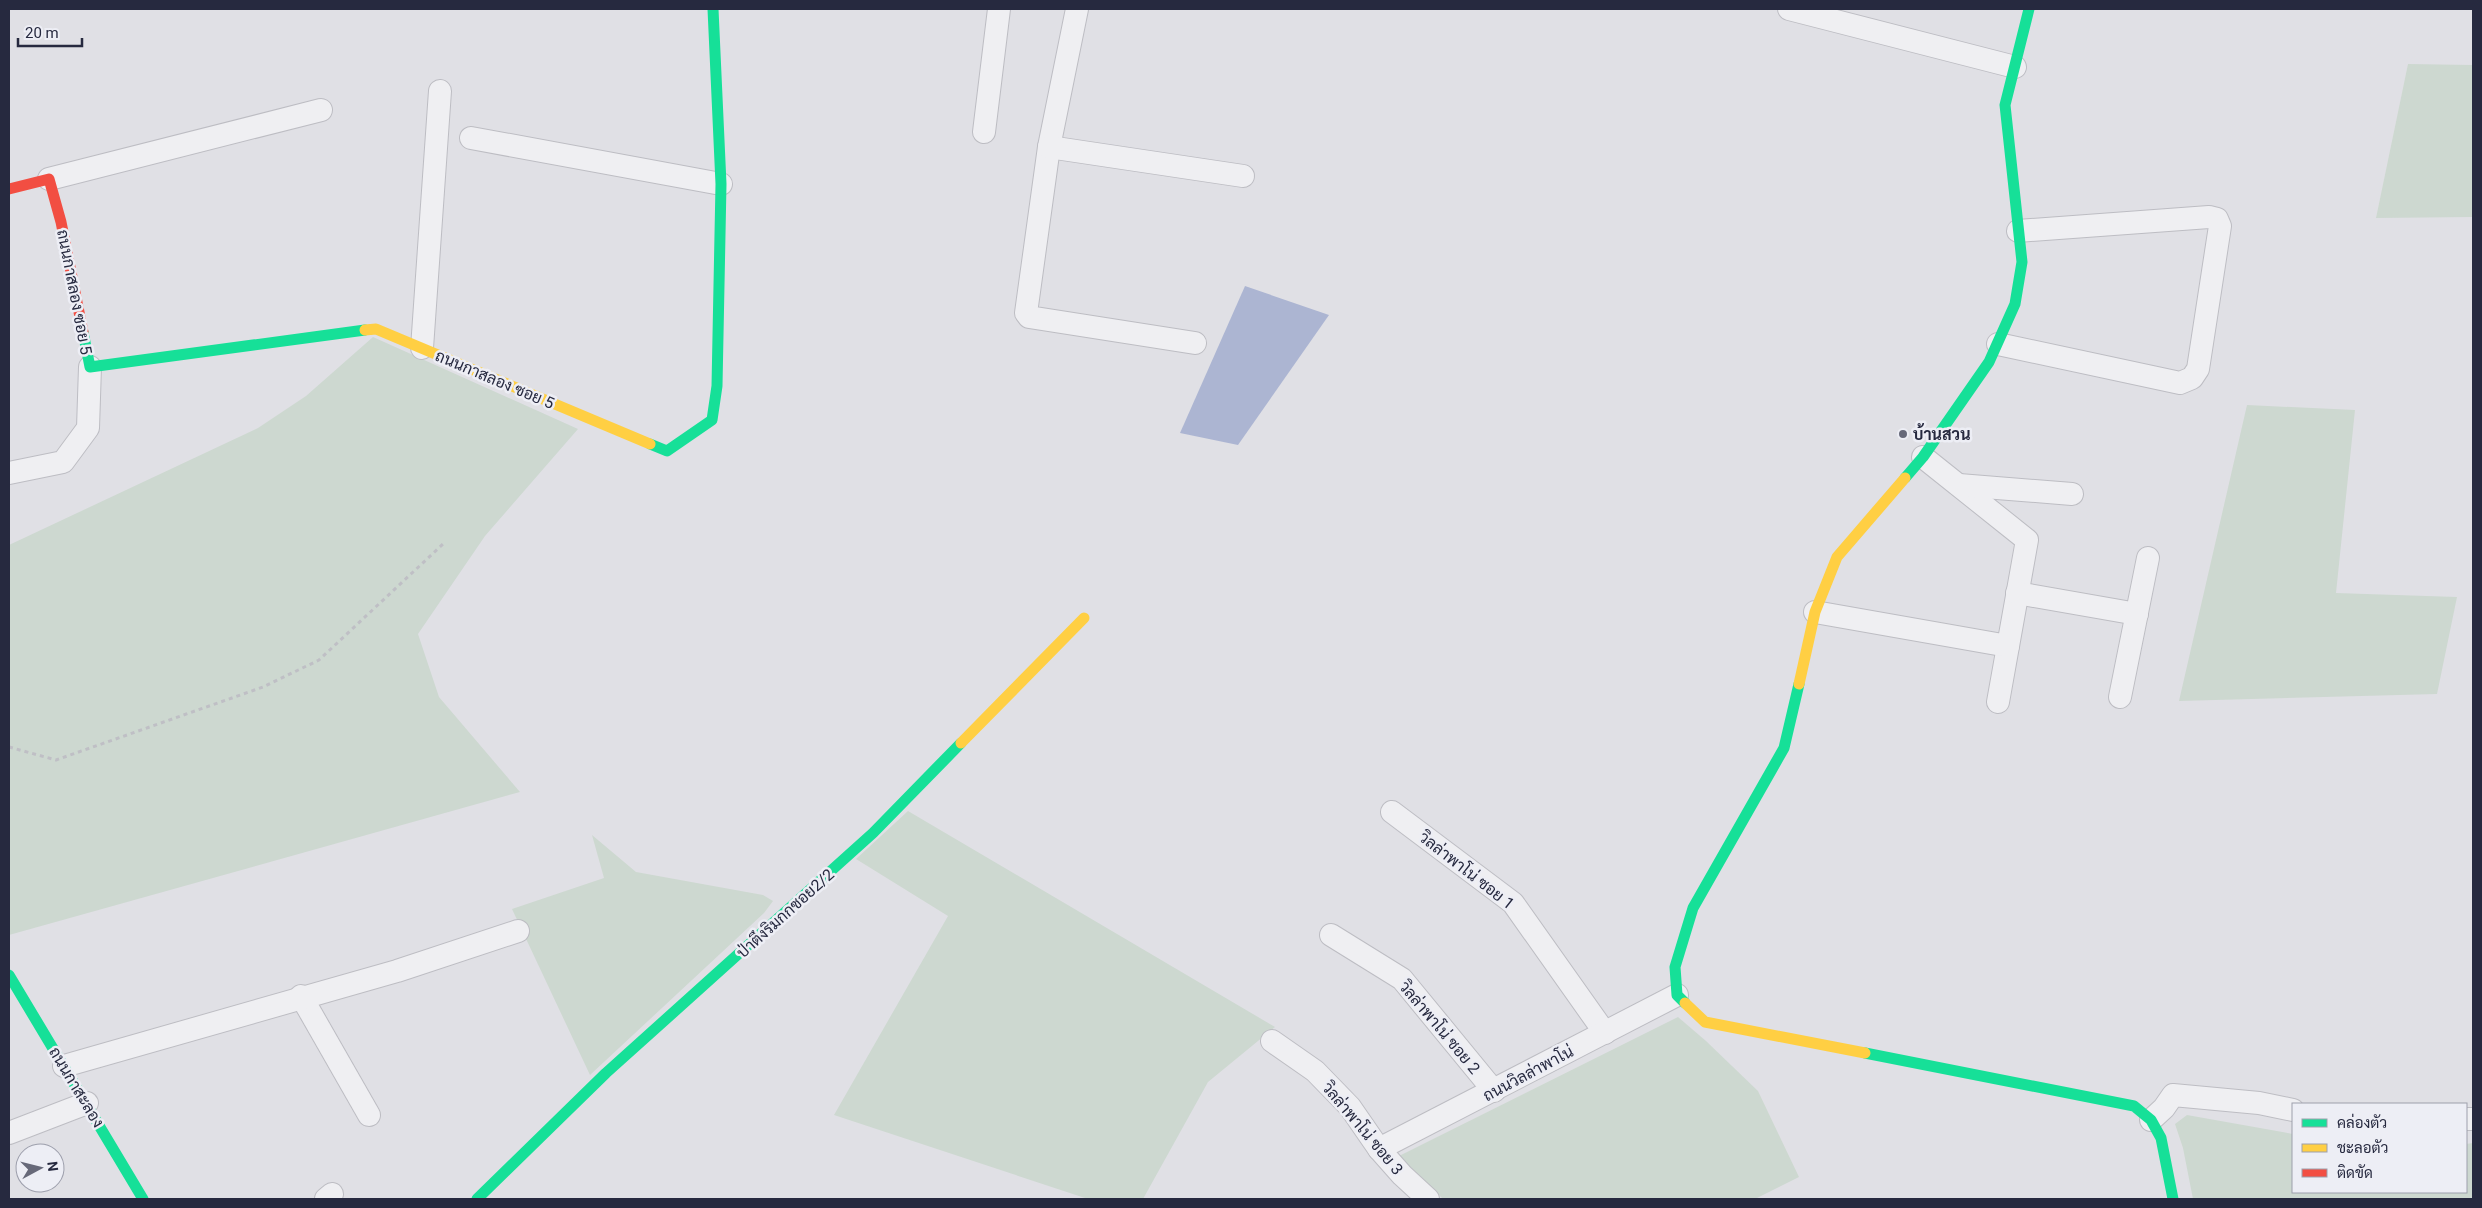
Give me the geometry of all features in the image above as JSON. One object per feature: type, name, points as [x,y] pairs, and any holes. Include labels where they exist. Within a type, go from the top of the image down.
[{"type":"street","name":"ถนนกาสลอง ซอย 5","points":[[49,179],[61,222],[90,367],[376,329],[667,451],[712,420],[717,386],[721,184],[714,9]]},
{"type":"street","points":[[984,132],[999,9]]},
{"type":"street","points":[[1077,9],[1048,146],[1026,311],[1029,317],[1196,343]]},
{"type":"street","points":[[1789,9],[2015,67]]},
{"type":"street","points":[[2029,9],[2005,105],[2022,262],[2015,304],[1989,362],[1923,457],[1837,557],[1815,612],[1784,748],[1693,908],[1675,966],[1677,995],[1705,1022],[2134,1106],[2151,1120],[2161,1138],[2173,1199]]},
{"type":"street","points":[[422,348],[440,91]]},
{"type":"street","points":[[9,189],[321,110]]},
{"type":"street","points":[[471,138],[721,184]]},
{"type":"street","points":[[1048,146],[1242,176]]},
{"type":"street","points":[[1998,344],[2180,383],[2192,378],[2198,369],[2220,226],[2218,219],[2209,217],[2018,231]]},
{"type":"street","points":[[9,473],[62,462],[88,428],[90,367]]},
{"type":"street","points":[[1923,457],[2027,540],[1998,702]]},
{"type":"street","points":[[1959,486],[2072,494]]},
{"type":"street","points":[[2120,697],[2148,558]]},
{"type":"street","points":[[2017,593],[2137,614]]},
{"type":"street","points":[[1815,612],[2008,646]]},
{"type":"street","name":"ป่าตึงริมกกซอย2/2","points":[[477,1199],[606,1073],[873,833],[1084,618]]},
{"type":"street","name":"วิลล่าพาโน่ ซอย 1","points":[[1392,812],[1514,903],[1605,1033]]},
{"type":"street","points":[[64,1066],[301,996],[397,971],[518,930]]},
{"type":"street","name":"วิลล่าพาโน่ ซอย 2","points":[[1331,935],[1402,979],[1494,1091]]},
{"type":"street","name":"ถนนกาสะลอง","points":[[9,976],[143,1199]]},
{"type":"street","name":"ถนนวิลล่าพาโน่","points":[[1379,1150],[1677,995]]},
{"type":"street","points":[[301,996],[369,1115]]},
{"type":"street","name":"วิลล่าพาโน่ ซอย 3","points":[[1272,1041],[1315,1071],[1350,1107],[1379,1150],[1428,1199]]},
{"type":"street","points":[[2151,1120],[2164,1108],[2173,1095],[2259,1103],[2292,1110]]},
{"type":"street","points":[[9,1133],[87,1103]]},
{"type":"path","points":[[9,746],[56,760],[263,687],[318,660],[444,544]]},
{"type":"shaded area","points":[[2408,64],[2473,65],[2473,217],[2376,218]]},
{"type":"shaded area","points":[[373,337],[578,429],[485,536],[418,634],[439,697],[520,792],[9,935],[9,545],[258,428],[306,396]]},
{"type":"shaded area","points":[[2247,405],[2355,410],[2336,593],[2457,597],[2437,694],[2179,701]]},
{"type":"shaded area","points":[[908,811],[1275,1027],[1208,1082],[1143,1199],[1088,1199],[834,1115],[948,916],[856,859]]},
{"type":"shaded area","points":[[592,835],[636,872],[763,895],[773,901],[764,913],[590,1075],[512,909],[604,878]]},
{"type":"shaded area","points":[[1678,1017],[1758,1091],[1799,1177],[1755,1199],[1443,1199],[1399,1156]]},
{"type":"shaded area","points":[[2187,1115],[2292,1134],[2292,1193],[2467,1193],[2467,1144],[2473,1143],[2473,1199],[2193,1199],[2183,1148],[2175,1124]]},
{"type":"water","points":[[1245,286],[1329,315],[1238,445],[1180,433]]},
{"type":"traffic: fast","points":[[650,444],[667,451],[712,420],[717,386],[721,184],[713,9]]},
{"type":"traffic: fast","points":[[1905,478],[1923,457],[1989,362],[2015,304],[2022,262],[2005,105],[2029,9]]},
{"type":"traffic: fast","points":[[83,332],[90,367],[365,330]]},
{"type":"traffic: fast","points":[[1685,1003],[1677,995],[1675,967],[1693,908],[1784,748],[1799,684]]},
{"type":"traffic: fast","points":[[477,1199],[606,1073],[873,833],[961,743]]},
{"type":"traffic: fast","points":[[9,975],[143,1199]]},
{"type":"traffic: fast","points":[[1865,1053],[2134,1106],[2151,1120],[2161,1138],[2173,1199]]},
{"type":"traffic: slow","points":[[365,330],[376,329],[650,444]]},
{"type":"traffic: slow","points":[[1799,684],[1815,612],[1837,557],[1905,478]]},
{"type":"traffic: slow","points":[[961,743],[1084,618]]},
{"type":"traffic: slow","points":[[1685,1003],[1705,1022],[1865,1053]]},
{"type":"traffic: jam","points":[[9,189],[49,179],[61,222],[83,332]]},
{"type":"place","name":"บ้านสวน","points":[[1903,434]]}]
